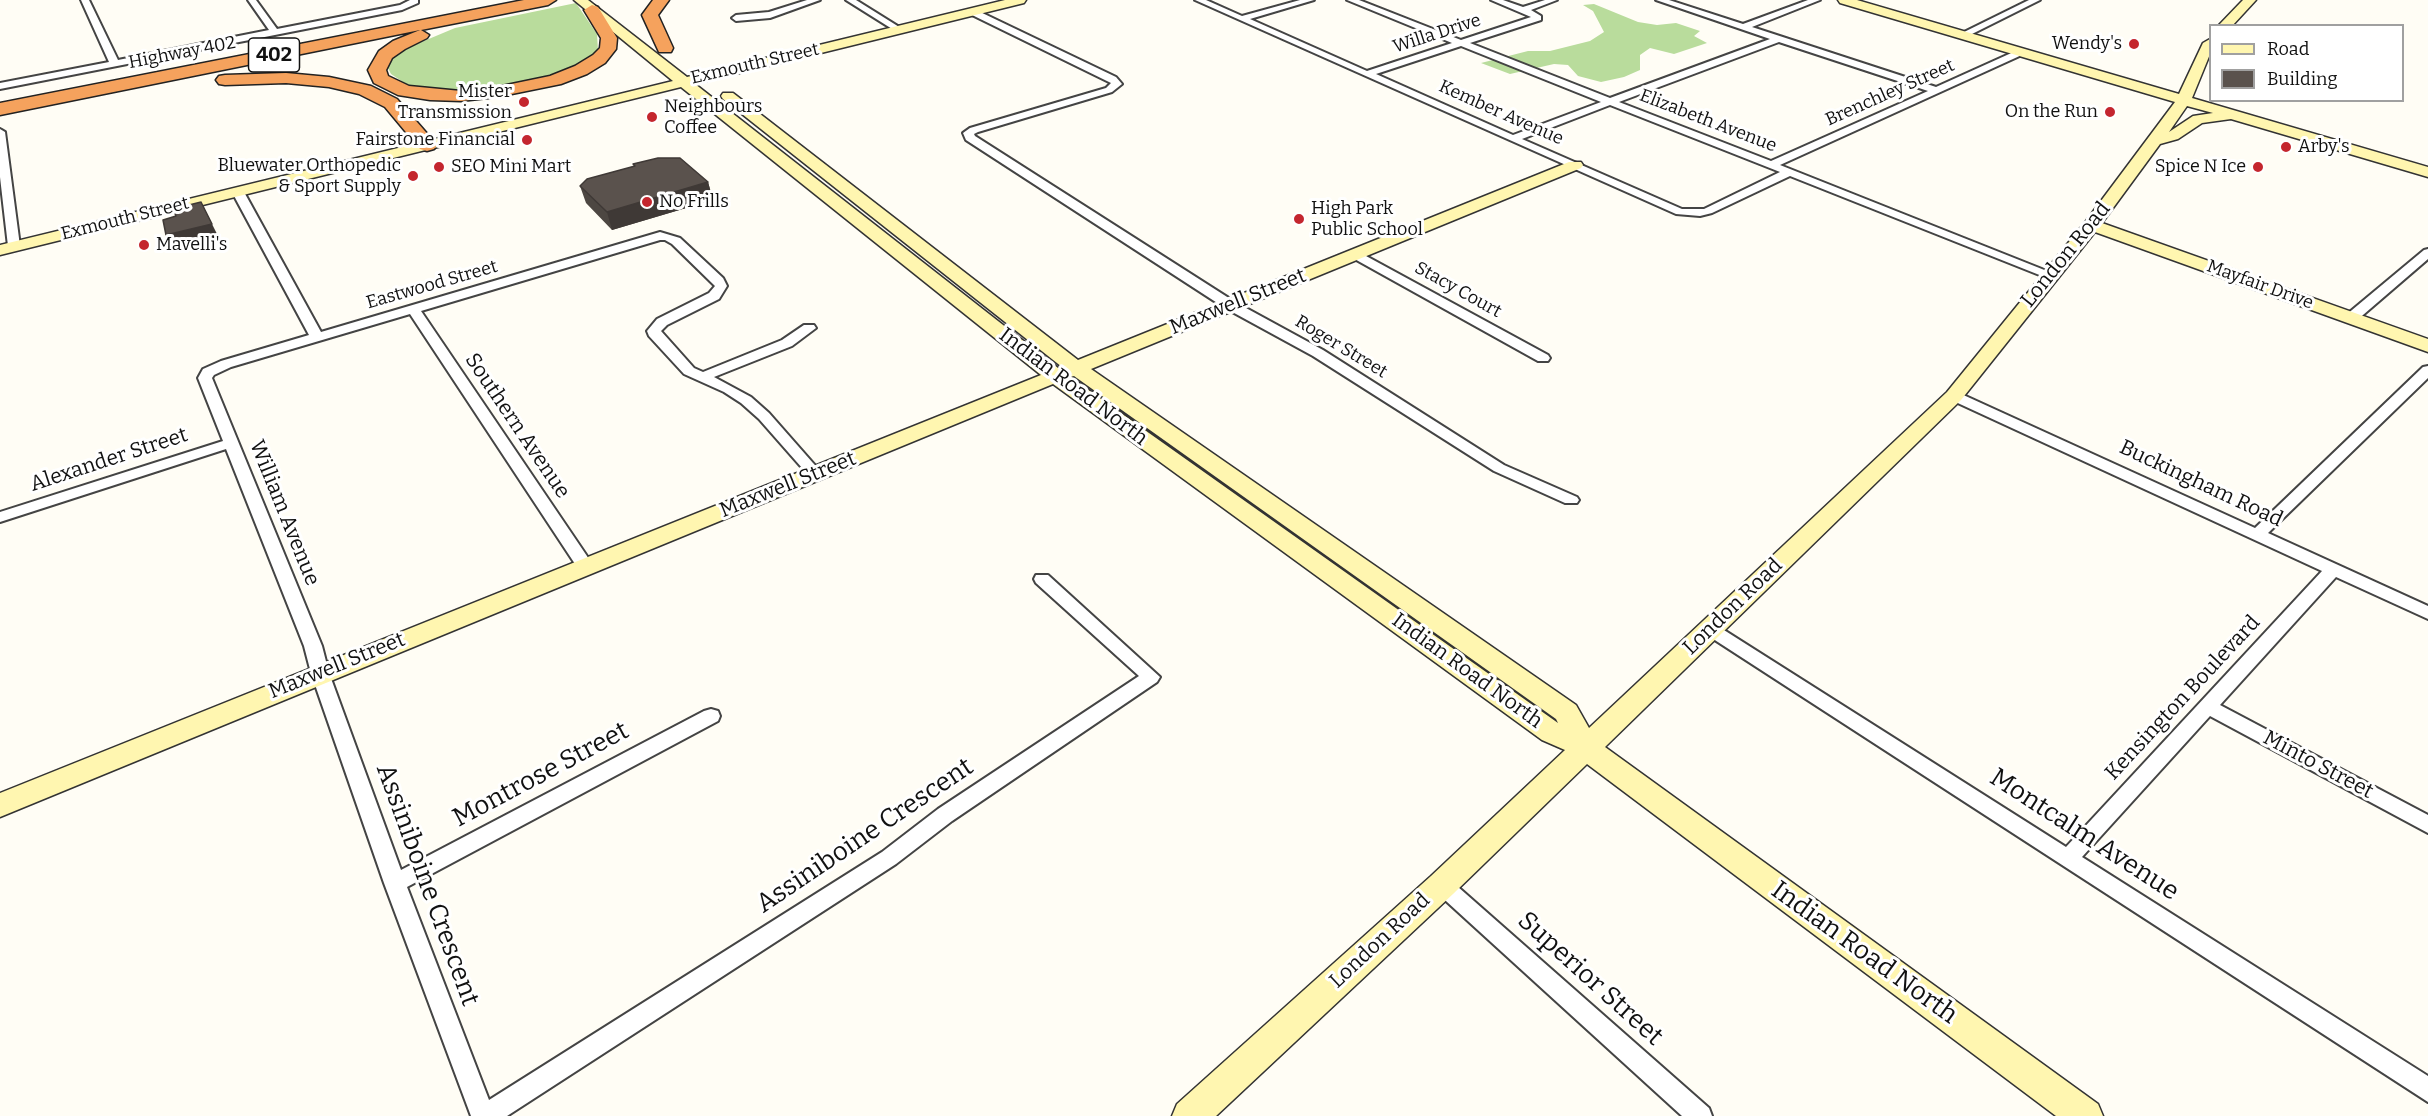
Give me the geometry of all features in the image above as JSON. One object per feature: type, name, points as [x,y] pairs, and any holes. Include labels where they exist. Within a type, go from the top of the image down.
[{"type":"highway","points":[[0,100],[472,0]]},
{"type":"highway","points":[[384,19],[485,0]]},
{"type":"highway","name":"Highway 402","points":[[0,100],[500,0]]},
{"type":"highway","points":[[0,100],[514,0]]},
{"type":"highway","name":"Highway 402","points":[[0,109],[548,0]]},
{"type":"highway","points":[[661,0],[650,15],[669,51]]},
{"type":"highway","points":[[585,2],[609,38],[608,49],[591,65],[555,80],[497,92],[446,95],[404,91],[385,83],[378,75],[378,65],[385,55],[399,45],[428,33],[465,22],[585,2]]},
{"type":"highway","points":[[0,114],[166,86],[242,78],[286,78],[329,82],[365,90],[391,103],[427,145]]},
{"type":"main road","name":"Exmouth Street","points":[[7,248],[427,145],[686,73],[703,76],[1020,0]]},
{"type":"main road","points":[[1844,0],[2428,172]]},
{"type":"main road","points":[[2226,24],[2250,0]]},
{"type":"main road","points":[[585,2],[635,26],[669,51]]},
{"type":"main road","name":"Indian Road North","points":[[585,2],[686,73],[1066,372],[1552,733],[1585,747],[2085,1116]]},
{"type":"main road","name":"London Road","points":[[1190,1116],[1442,885],[1954,396],[2092,225],[2156,141],[2183,101],[2200,61],[2209,46]]},
{"type":"main road","points":[[2101,76],[2150,86],[2169,87],[2187,69],[2200,61]]},
{"type":"main road","name":"Indian Road North","points":[[703,76],[1066,372]]},
{"type":"main road","points":[[2156,141],[2173,136],[2202,118],[2241,118]]},
{"type":"main road","name":"Maxwell Street","points":[[0,805],[320,673],[1575,165]]},
{"type":"main road","name":"Mayfair Drive","points":[[2092,225],[2428,346]]},
{"type":"street","points":[[85,0],[115,64]]},
{"type":"street","points":[[252,0],[275,32]]},
{"type":"street","points":[[736,18],[770,15],[816,0]]},
{"type":"street","points":[[850,0],[900,30]]},
{"type":"street","name":"Kember Avenue","points":[[1199,0],[1680,212],[1708,211],[1790,172]]},
{"type":"street","points":[[1241,19],[1310,0]]},
{"type":"street","name":"Elizabeth Avenue","points":[[1351,0],[2051,275]]},
{"type":"street","points":[[1495,0],[1522,10],[1552,0]]},
{"type":"street","points":[[1660,0],[1936,90]]},
{"type":"street","points":[[1743,27],[1816,0]]},
{"type":"street","points":[[2008,0],[2032,3]]},
{"type":"street","points":[[0,86],[402,7],[414,1]]},
{"type":"street","points":[[1963,35],[2032,3]]},
{"type":"street","name":"Willa Drive","points":[[1367,74],[1538,18],[1522,10]]},
{"type":"street","name":"Roger Street","points":[[973,12],[1117,82],[1115,87],[1109,90],[974,130],[967,135],[1230,305],[1318,353],[1499,468],[1571,500]]},
{"type":"street","points":[[1514,138],[1778,39]]},
{"type":"street","name":"Brenchley Street","points":[[1772,165],[2021,52]]},
{"type":"street","points":[[0,132],[7,248]]},
{"type":"street","points":[[238,192],[317,337]]},
{"type":"street","name":"Eastwood Street","points":[[208,372],[226,364],[660,236],[676,241],[719,281],[721,286],[714,296],[662,322],[654,331],[684,367],[703,377]]},
{"type":"street","points":[[2351,318],[2428,253]]},
{"type":"street","name":"Stacy Court","points":[[1355,254],[1543,358]]},
{"type":"street","name":"Southern Avenue","points":[[413,309],[585,566]]},
{"type":"street","points":[[703,377],[787,344],[809,328]]},
{"type":"street","points":[[2257,535],[2428,370]]},
{"type":"street","name":"William Avenue","points":[[208,372],[205,378],[313,646],[320,673]]},
{"type":"street","points":[[703,377],[746,400],[764,416],[815,474]]},
{"type":"street","name":"Buckingham Road","points":[[1954,396],[2428,613]]},
{"type":"street","name":"Alexander Street","points":[[0,517],[231,443]]},
{"type":"street","name":"Kensington Boulevard","points":[[2068,858],[2333,570]]},
{"type":"street","name":"Assiniboine Crescent","points":[[320,673],[395,883],[484,1116],[889,858],[945,815],[1151,677],[1042,579]]},
{"type":"street","name":"Montcalm Avenue","points":[[1710,629],[2428,1090]]},
{"type":"street","name":"Minto Street","points":[[2208,706],[2426,819]]},
{"type":"street","name":"Montrose Street","points":[[395,883],[711,716]]},
{"type":"street","name":"Superior Street","points":[[1442,885],[1700,1116]]},
{"type":"green space","points":[[576,3],[597,34],[598,51],[579,67],[537,82],[464,93],[435,91],[406,84],[391,74],[385,62],[400,51],[455,28]]},
{"type":"green space","points":[[1594,4],[1638,22],[1657,25],[1676,23],[1700,31],[1694,36],[1707,43],[1674,54],[1650,48],[1640,55],[1640,70],[1624,77],[1601,82],[1578,76],[1568,65],[1554,64],[1510,74],[1481,63],[1528,51],[1550,51],[1590,41],[1604,32],[1593,11],[1583,5]]},
{"type":"building","points":[[658,158],[680,158],[708,182],[607,212],[580,186],[587,179]]},
{"type":"building","points":[[201,202],[212,224],[166,235],[163,220],[176,216],[173,209]]},
{"type":"place","name":"Wendy's","points":[[2134,44]]},
{"type":"place","name":"Mister Transmission","points":[[524,102]]},
{"type":"place","name":"On the Run","points":[[2110,112]]},
{"type":"place","name":"Neighbours Coffee","points":[[652,117]]},
{"type":"place","name":"Fairstone Financial","points":[[527,140]]},
{"type":"place","name":"Arby's","points":[[2286,147]]},
{"type":"place","name":"SEO Mini Mart","points":[[439,167]]},
{"type":"place","name":"Spice N Ice","points":[[2258,167]]},
{"type":"place","name":"Bluewater Orthopedic & Sport Supply","points":[[413,176]]},
{"type":"place","name":"No Frills","points":[[647,202]]},
{"type":"place","name":"High Park Public School","points":[[1299,219]]},
{"type":"place","name":"Mavelli's","points":[[144,245]]}]
